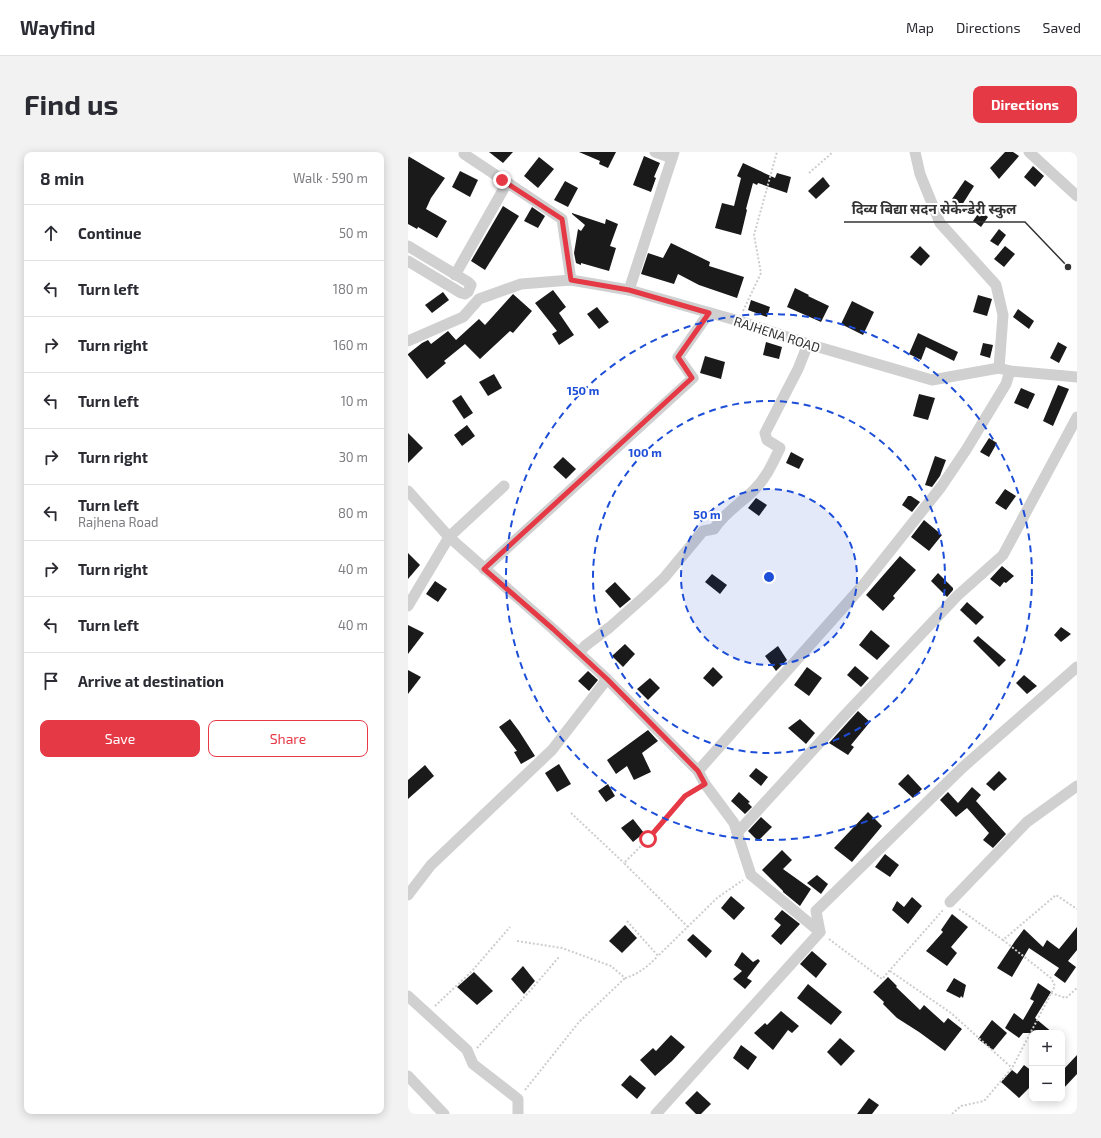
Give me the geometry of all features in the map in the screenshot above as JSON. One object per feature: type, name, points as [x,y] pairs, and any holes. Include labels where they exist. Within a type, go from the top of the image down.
[{"type":"street","points":[[629,290],[673,155],[655,152]]},
{"type":"street","points":[[698,771],[864,584],[941,487],[966,450],[1006,384],[1004,369],[1003,315],[996,285],[940,223],[920,174],[915,152]]},
{"type":"street","points":[[1029,152],[1077,196]]},
{"type":"street","points":[[464,154],[562,219],[571,280]]},
{"type":"street","points":[[456,275],[507,183]]},
{"type":"street","points":[[408,246],[456,275],[466,289]]},
{"type":"street","points":[[408,261],[466,289],[479,299],[463,317],[408,341]]},
{"type":"street","name":"RAJHENA ROAD","points":[[479,299],[521,284],[571,280],[629,290],[738,321],[808,344],[932,380],[1004,369],[1077,377]]},
{"type":"street","points":[[484,569],[692,378],[678,357],[709,313]]},
{"type":"street","points":[[579,653],[585,646],[610,627],[664,578],[703,531],[714,529],[720,520],[754,490],[770,470],[780,448],[767,440],[765,433],[798,369],[808,344]]},
{"type":"street","points":[[737,833],[957,596],[1003,555],[1077,418]]},
{"type":"street","points":[[408,606],[449,537],[504,486]]},
{"type":"street","points":[[408,491],[449,537],[607,679],[698,771],[705,784],[734,823],[750,875],[820,932]]},
{"type":"street","points":[[820,932],[816,912],[962,768],[1077,666]]},
{"type":"street","points":[[408,895],[431,865],[552,750],[607,679]]},
{"type":"street","points":[[950,902],[1027,822],[1077,786]]},
{"type":"street","points":[[657,1114],[820,932]]},
{"type":"street","points":[[408,996],[467,1050],[473,1064],[518,1099],[518,1114]]},
{"type":"street","points":[[408,1076],[444,1114]]},
{"type":"path","points":[[738,321],[761,273],[754,235],[777,152]]},
{"type":"path","points":[[809,173],[833,152]]},
{"type":"path","points":[[624,864],[685,796],[705,784]]},
{"type":"path","points":[[570,813],[688,927]]},
{"type":"path","points":[[518,1099],[579,1022],[626,978],[646,968],[717,898],[750,875]]},
{"type":"path","points":[[1003,940],[1056,895],[1077,909]]},
{"type":"path","points":[[820,932],[882,979],[950,902],[1003,940],[1051,978],[1055,986],[1012,1068],[984,1101],[961,1106],[952,1114]]},
{"type":"path","points":[[627,921],[658,956]]},
{"type":"path","points":[[427,1014],[472,971],[510,927]]},
{"type":"path","points":[[517,941],[562,948],[611,966],[626,978]]},
{"type":"path","points":[[470,1056],[559,957]]},
{"type":"path","points":[[890,970],[951,1013],[1012,1068]]},
{"type":"path","points":[[1051,993],[1066,998],[1077,988]]},
{"type":"building","points":[[489,152],[513,152],[503,163]]},
{"type":"building","points":[[579,152],[616,152],[608,168],[599,164],[600,161]]},
{"type":"building","points":[[1005,152],[1013,152],[1019,156],[999,179],[990,168]]},
{"type":"building","points":[[408,156],[445,178],[431,198],[426,209],[447,221],[437,238],[418,227],[417,229],[408,224]]},
{"type":"building","points":[[644,156],[660,163],[654,177],[656,178],[651,192],[633,185]]},
{"type":"building","points":[[539,157],[554,169],[538,188],[524,176]]},
{"type":"building","points":[[743,163],[775,178],[777,173],[791,177],[787,193],[758,183],[757,185],[753,183],[741,235],[715,228],[722,203],[734,206],[741,178],[737,176]]},
{"type":"building","points":[[1033,166],[1044,176],[1035,187],[1024,177]]},
{"type":"building","points":[[460,171],[478,180],[470,197],[452,187]]},
{"type":"building","points":[[823,177],[830,186],[816,199],[808,191]]},
{"type":"building","points":[[965,180],[974,186],[962,205],[952,199]]},
{"type":"building","points":[[565,181],[578,188],[568,207],[554,200]]},
{"type":"building","points":[[503,206],[519,216],[485,270],[471,261]]},
{"type":"building","points":[[532,207],[545,216],[538,228],[524,221]]},
{"type":"building","points":[[980,211],[988,217],[981,227],[973,221]]},
{"type":"building","points":[[572,213],[605,224],[606,219],[618,224],[610,246],[616,248],[609,271],[576,263],[574,253],[578,229],[581,231],[585,225]]},
{"type":"building","points":[[999,229],[1006,235],[998,246],[990,241]]},
{"type":"building","points":[[671,243],[710,262],[709,266],[744,277],[737,298],[699,285],[678,274],[674,284],[641,274],[648,253],[663,258]]},
{"type":"building","points":[[920,246],[930,256],[921,266],[910,257]]},
{"type":"building","points":[[1005,246],[1015,254],[1004,267],[994,259]]},
{"type":"building","points":[[795,288],[829,306],[821,322],[787,307]]},
{"type":"building","points":[[553,290],[566,307],[559,313],[574,335],[559,345],[552,334],[557,331],[535,303]]},
{"type":"building","points":[[443,292],[449,300],[432,313],[425,305]]},
{"type":"building","points":[[513,294],[532,311],[513,333],[510,331],[480,359],[465,344],[444,361],[446,363],[427,379],[408,355],[422,343],[428,340],[431,344],[448,331],[456,340],[479,319],[485,325]]},
{"type":"building","points":[[978,295],[992,299],[987,316],[973,312]]},
{"type":"building","points":[[751,300],[770,307],[767,317],[748,310]]},
{"type":"building","points":[[852,301],[874,312],[863,335],[841,324]]},
{"type":"building","points":[[597,307],[609,322],[599,329],[587,314]]},
{"type":"building","points":[[1018,309],[1034,321],[1029,329],[1013,317]]},
{"type":"building","points":[[918,333],[958,352],[954,361],[926,347],[921,360],[909,354]]},
{"type":"building","points":[[766,342],[782,347],[779,359],[763,355]]},
{"type":"building","points":[[1058,342],[1067,347],[1059,363],[1050,358]]},
{"type":"building","points":[[983,343],[993,345],[990,358],[980,355]]},
{"type":"building","points":[[705,356],[725,362],[721,379],[700,373]]},
{"type":"building","points":[[494,374],[502,388],[488,396],[479,382]]},
{"type":"building","points":[[1058,385],[1069,389],[1053,426],[1043,421]]},
{"type":"building","points":[[1021,388],[1035,394],[1028,409],[1014,403]]},
{"type":"building","points":[[919,394],[935,398],[928,420],[913,416]]},
{"type":"building","points":[[461,395],[473,413],[464,419],[452,401]]},
{"type":"building","points":[[467,425],[475,436],[462,446],[454,435]]},
{"type":"building","points":[[408,433],[423,448],[408,463]]},
{"type":"building","points":[[989,438],[997,443],[989,457],[980,452]]},
{"type":"building","points":[[791,452],[804,459],[799,469],[786,463]]},
{"type":"building","points":[[935,456],[946,460],[940,476],[932,487],[925,485]]},
{"type":"building","points":[[563,457],[576,469],[566,479],[553,467]]},
{"type":"building","points":[[1005,489],[1016,496],[1006,510],[995,503]]},
{"type":"building","points":[[908,496],[911,496],[920,502],[912,512],[902,505]]},
{"type":"building","points":[[756,498],[767,505],[759,516],[748,508]]},
{"type":"building","points":[[924,520],[942,535],[929,551],[911,537]]},
{"type":"building","points":[[408,553],[420,565],[408,579]]},
{"type":"building","points":[[900,556],[916,570],[893,596],[895,598],[883,611],[866,595]]},
{"type":"building","points":[[1002,566],[1014,576],[1006,583],[1004,582],[1000,587],[990,579]]},
{"type":"building","points":[[938,573],[953,588],[947,597],[931,581]]},
{"type":"building","points":[[712,574],[727,585],[720,594],[705,582]]},
{"type":"building","points":[[435,581],[447,589],[438,602],[426,594]]},
{"type":"building","points":[[615,582],[631,599],[620,608],[605,591]]},
{"type":"building","points":[[967,602],[984,617],[976,625],[960,610]]},
{"type":"building","points":[[408,625],[424,633],[408,654]]},
{"type":"building","points":[[1061,627],[1071,634],[1061,642],[1054,635]]},
{"type":"building","points":[[871,630],[890,646],[877,660],[859,645]]},
{"type":"building","points":[[978,636],[1006,660],[999,667],[973,641]]},
{"type":"building","points":[[625,644],[635,654],[623,667],[612,656]]},
{"type":"building","points":[[778,646],[787,660],[776,671],[765,656]]},
{"type":"building","points":[[855,666],[869,678],[861,687],[847,675]]},
{"type":"building","points":[[713,667],[723,677],[713,687],[703,678]]},
{"type":"building","points":[[807,667],[822,678],[809,696],[794,685]]},
{"type":"building","points":[[408,670],[421,677],[408,694]]},
{"type":"building","points":[[588,671],[598,680],[589,691],[578,681]]},
{"type":"building","points":[[1024,675],[1037,686],[1027,694],[1016,683]]},
{"type":"building","points":[[650,678],[660,688],[648,700],[637,689]]},
{"type":"building","points":[[858,711],[870,722],[851,745],[854,747],[848,755],[829,743]]},
{"type":"building","points":[[510,719],[535,756],[521,764],[514,752],[517,751],[499,727]]},
{"type":"building","points":[[800,719],[815,733],[806,744],[788,728]]},
{"type":"building","points":[[648,730],[658,741],[642,753],[651,772],[634,780],[627,766],[616,774],[607,760]]},
{"type":"building","points":[[559,764],[571,784],[557,792],[545,773]]},
{"type":"building","points":[[425,765],[434,776],[408,799],[408,780]]},
{"type":"building","points":[[756,768],[768,777],[761,786],[749,776]]},
{"type":"building","points":[[999,771],[1007,779],[994,791],[986,784]]},
{"type":"building","points":[[908,774],[922,789],[913,798],[898,784]]},
{"type":"building","points":[[608,784],[615,796],[606,802],[598,791]]},
{"type":"building","points":[[972,787],[981,795],[976,801],[1006,834],[993,848],[983,840],[989,833],[967,808],[956,817],[940,800],[948,792],[958,803]]},
{"type":"building","points":[[739,792],[750,802],[748,803],[752,807],[745,814],[731,801]]},
{"type":"building","points":[[868,812],[882,826],[852,862],[834,848]]},
{"type":"building","points":[[761,817],[772,827],[758,841],[748,831]]},
{"type":"building","points":[[633,819],[644,833],[633,842],[621,828]]},
{"type":"building","points":[[782,850],[792,860],[783,869],[811,889],[800,906],[783,892],[762,870]]},
{"type":"building","points":[[885,854],[899,865],[890,877],[875,867]]},
{"type":"building","points":[[817,875],[828,884],[821,894],[807,883]]},
{"type":"building","points":[[731,896],[745,908],[734,920],[721,908]]},
{"type":"building","points":[[912,897],[922,906],[908,924],[892,910],[897,901],[904,907]]},
{"type":"building","points":[[782,910],[800,924],[781,945],[771,936],[781,925],[774,919]]},
{"type":"building","points":[[952,914],[968,927],[951,947],[957,953],[947,966],[926,951],[943,932],[941,930]]},
{"type":"building","points":[[625,925],[637,938],[622,953],[609,941]]},
{"type":"building","points":[[1077,927],[1077,950],[1068,961],[1076,967],[1065,983],[1054,975],[1059,968],[1029,948],[1012,977],[997,968],[1024,929],[1043,947],[1047,940],[1059,949]]},
{"type":"building","points":[[693,934],[712,951],[706,958],[687,940]]},
{"type":"building","points":[[812,951],[827,964],[816,978],[800,964]]},
{"type":"building","points":[[742,952],[753,962],[758,959],[760,961],[747,978],[752,981],[745,989],[733,979],[742,971],[734,965]]},
{"type":"building","points":[[523,966],[535,981],[524,994],[511,979]]},
{"type":"building","points":[[474,972],[493,991],[477,1005],[457,987]]},
{"type":"building","points":[[888,977],[897,986],[896,987],[920,1010],[924,1005],[944,1023],[948,1018],[962,1029],[945,1051],[897,1018],[883,1004],[884,1002],[873,992]]},
{"type":"building","points":[[954,978],[966,985],[963,998],[946,991]]},
{"type":"building","points":[[1038,983],[1051,992],[1035,1018],[1049,1030],[1029,1030],[1029,1033],[1023,1033],[1019,1038],[1005,1028],[1014,1013],[1023,1020],[1034,1001],[1030,999]]},
{"type":"building","points":[[808,984],[842,1012],[831,1025],[797,998]]},
{"type":"building","points":[[781,1011],[799,1026],[792,1033],[788,1030],[773,1050],[754,1033],[765,1023],[767,1025]]},
{"type":"building","points":[[992,1020],[1007,1033],[993,1050],[978,1039]]},
{"type":"building","points":[[671,1035],[685,1047],[655,1076],[640,1060],[653,1048],[656,1051]]},
{"type":"building","points":[[840,1038],[855,1051],[841,1066],[827,1052]]},
{"type":"building","points":[[741,1045],[757,1057],[748,1070],[733,1058]]},
{"type":"building","points":[[1077,1055],[1077,1074],[1065,1087],[1065,1068]]},
{"type":"building","points":[[1024,1065],[1029,1069],[1029,1088],[1019,1098],[1001,1082],[1012,1070],[1017,1074]]},
{"type":"building","points":[[630,1075],[646,1088],[637,1099],[621,1085]]},
{"type":"building","points":[[697,1091],[711,1104],[701,1114],[696,1114],[685,1103]]},
{"type":"building","points":[[869,1098],[879,1105],[872,1114],[857,1114]]},
{"type":"place","name":"दिव्य बिद्या सदन सेकेन्डेरी स्कुल","points":[[1068,267]]},
{"type":"route","points":[[502,180],[562,219],[571,280],[629,290],[709,313],[678,357],[692,378],[484,569],[553,629],[607,679],[698,771],[705,784],[685,796],[648,839]]}]
